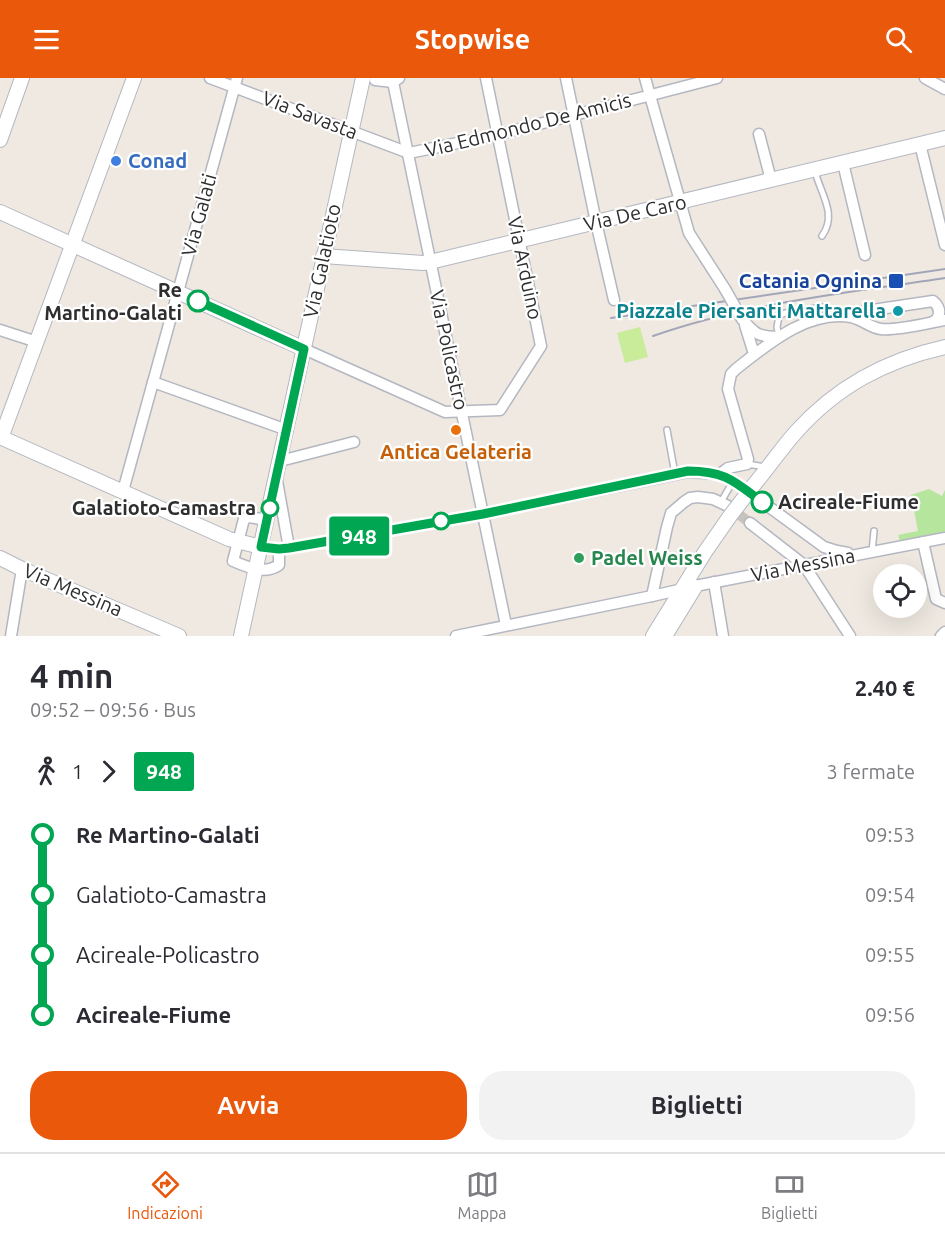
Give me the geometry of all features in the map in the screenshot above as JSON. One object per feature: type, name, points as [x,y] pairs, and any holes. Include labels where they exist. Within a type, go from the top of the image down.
[{"type":"main road","points":[[0,140],[22,78]]},
{"type":"main road","points":[[134,78],[0,439],[233,540],[261,547]]},
{"type":"main road","name":"Via Galatioto","points":[[255,572],[351,131],[369,79]]},
{"type":"main road","name":"Via De Caro","points":[[323,256],[430,262],[945,138]]},
{"type":"main road","points":[[0,212],[304,349]]},
{"type":"main road","points":[[664,636],[726,508],[743,485],[768,467],[810,418],[838,393],[857,380],[903,358],[945,347]]},
{"type":"main road","name":"Via Messina","points":[[0,558],[178,636]]},
{"type":"main road","points":[[242,636],[255,572]]},
{"type":"main road","points":[[653,636],[689,587]]},
{"type":"street","name":"Via Savasta","points":[[210,78],[235,82],[409,153]]},
{"type":"street","name":"Via Arduino","points":[[461,410],[500,410],[541,346],[486,78]]},
{"type":"street","points":[[566,78],[614,300]]},
{"type":"street","points":[[645,78],[689,233],[725,289],[758,352]]},
{"type":"street","name":"Via Edmondo De Amicis","points":[[409,153],[497,135],[717,78]]},
{"type":"street","points":[[925,78],[945,89]]},
{"type":"street","points":[[369,79],[396,80]]},
{"type":"street","name":"Via Policastro","points":[[396,80],[430,262],[506,625]]},
{"type":"street","name":"Via Galati","points":[[123,491],[235,82]]},
{"type":"street","points":[[759,134],[771,180]]},
{"type":"street","points":[[920,144],[945,245]]},
{"type":"street","points":[[843,163],[865,255]]},
{"type":"street","points":[[720,474],[728,468],[747,464],[748,459],[728,389],[731,374],[736,369],[779,337],[810,321],[945,299]]},
{"type":"street","points":[[933,301],[939,310],[937,319],[933,322]]},
{"type":"street","points":[[879,329],[874,320],[881,308]]},
{"type":"street","points":[[834,317],[850,317],[879,329],[945,320]]},
{"type":"street","points":[[742,319],[759,335],[779,337]]},
{"type":"street","points":[[0,330],[37,342]]},
{"type":"street","points":[[758,352],[759,335]]},
{"type":"street","points":[[304,349],[445,412],[461,410]]},
{"type":"street","points":[[153,382],[287,430]]},
{"type":"street","points":[[280,461],[354,442]]},
{"type":"street","points":[[261,547],[284,548],[483,514],[698,471],[720,474],[743,485]]},
{"type":"street","points":[[268,518],[244,519],[233,540],[234,561],[255,572],[279,565],[284,548],[276,478]]},
{"type":"street","points":[[652,596],[671,513],[690,498],[698,496],[726,508]]},
{"type":"street","points":[[765,504],[824,547],[861,554]]},
{"type":"street","points":[[750,523],[804,565],[848,635]]},
{"type":"street","name":"Via Messina","points":[[456,636],[689,587],[945,538]]},
{"type":"street","points":[[923,542],[936,599],[945,603]]},
{"type":"street","points":[[821,562],[824,547]]},
{"type":"street","points":[[11,636],[22,569]]},
{"type":"street","points":[[714,582],[723,636]]},
{"type":"street","points":[[941,636],[945,632]]},
{"type":"lane","points":[[814,170],[826,200],[829,218],[826,231],[822,236]]},
{"type":"lane","points":[[779,337],[777,327],[779,316],[822,307]]},
{"type":"lane","points":[[667,430],[675,474]]},
{"type":"lane","points":[[747,464],[768,467]]},
{"type":"lane","points":[[726,508],[743,485]]},
{"type":"lane","points":[[872,552],[874,531]]},
{"type":"green space","points":[[640,327],[648,357],[625,363],[617,333]]},
{"type":"green space","points":[[929,489],[942,496],[945,490],[945,532],[900,541],[898,535],[918,531],[911,495]]},
{"type":"tunnel","points":[[743,488],[765,504]]},
{"type":"tunnel","points":[[728,506],[750,523]]},
{"type":"railway","points":[[611,318],[945,269]]},
{"type":"railway","points":[[653,336],[724,315],[761,307],[945,278]]},
{"type":"bus line","name":"948","points":[[198,301],[304,349],[261,547],[289,548],[483,514],[688,471],[720,474],[762,502]]},
{"type":"place","name":"Conad","points":[[116,161]]},
{"type":"place","name":"Catania Ognina","points":[[896,281]]},
{"type":"place","name":"Re Martino-Galati","points":[[198,301]]},
{"type":"place","name":"Piazzale Piersanti Mattarella","points":[[898,311]]},
{"type":"place","name":"Antica Gelateria","points":[[456,430]]},
{"type":"place","name":"Acireale-Fiume","points":[[762,502]]},
{"type":"place","name":"Galatioto-Camastra","points":[[270,508]]},
{"type":"place","name":"Padel Weiss","points":[[579,558]]}]
